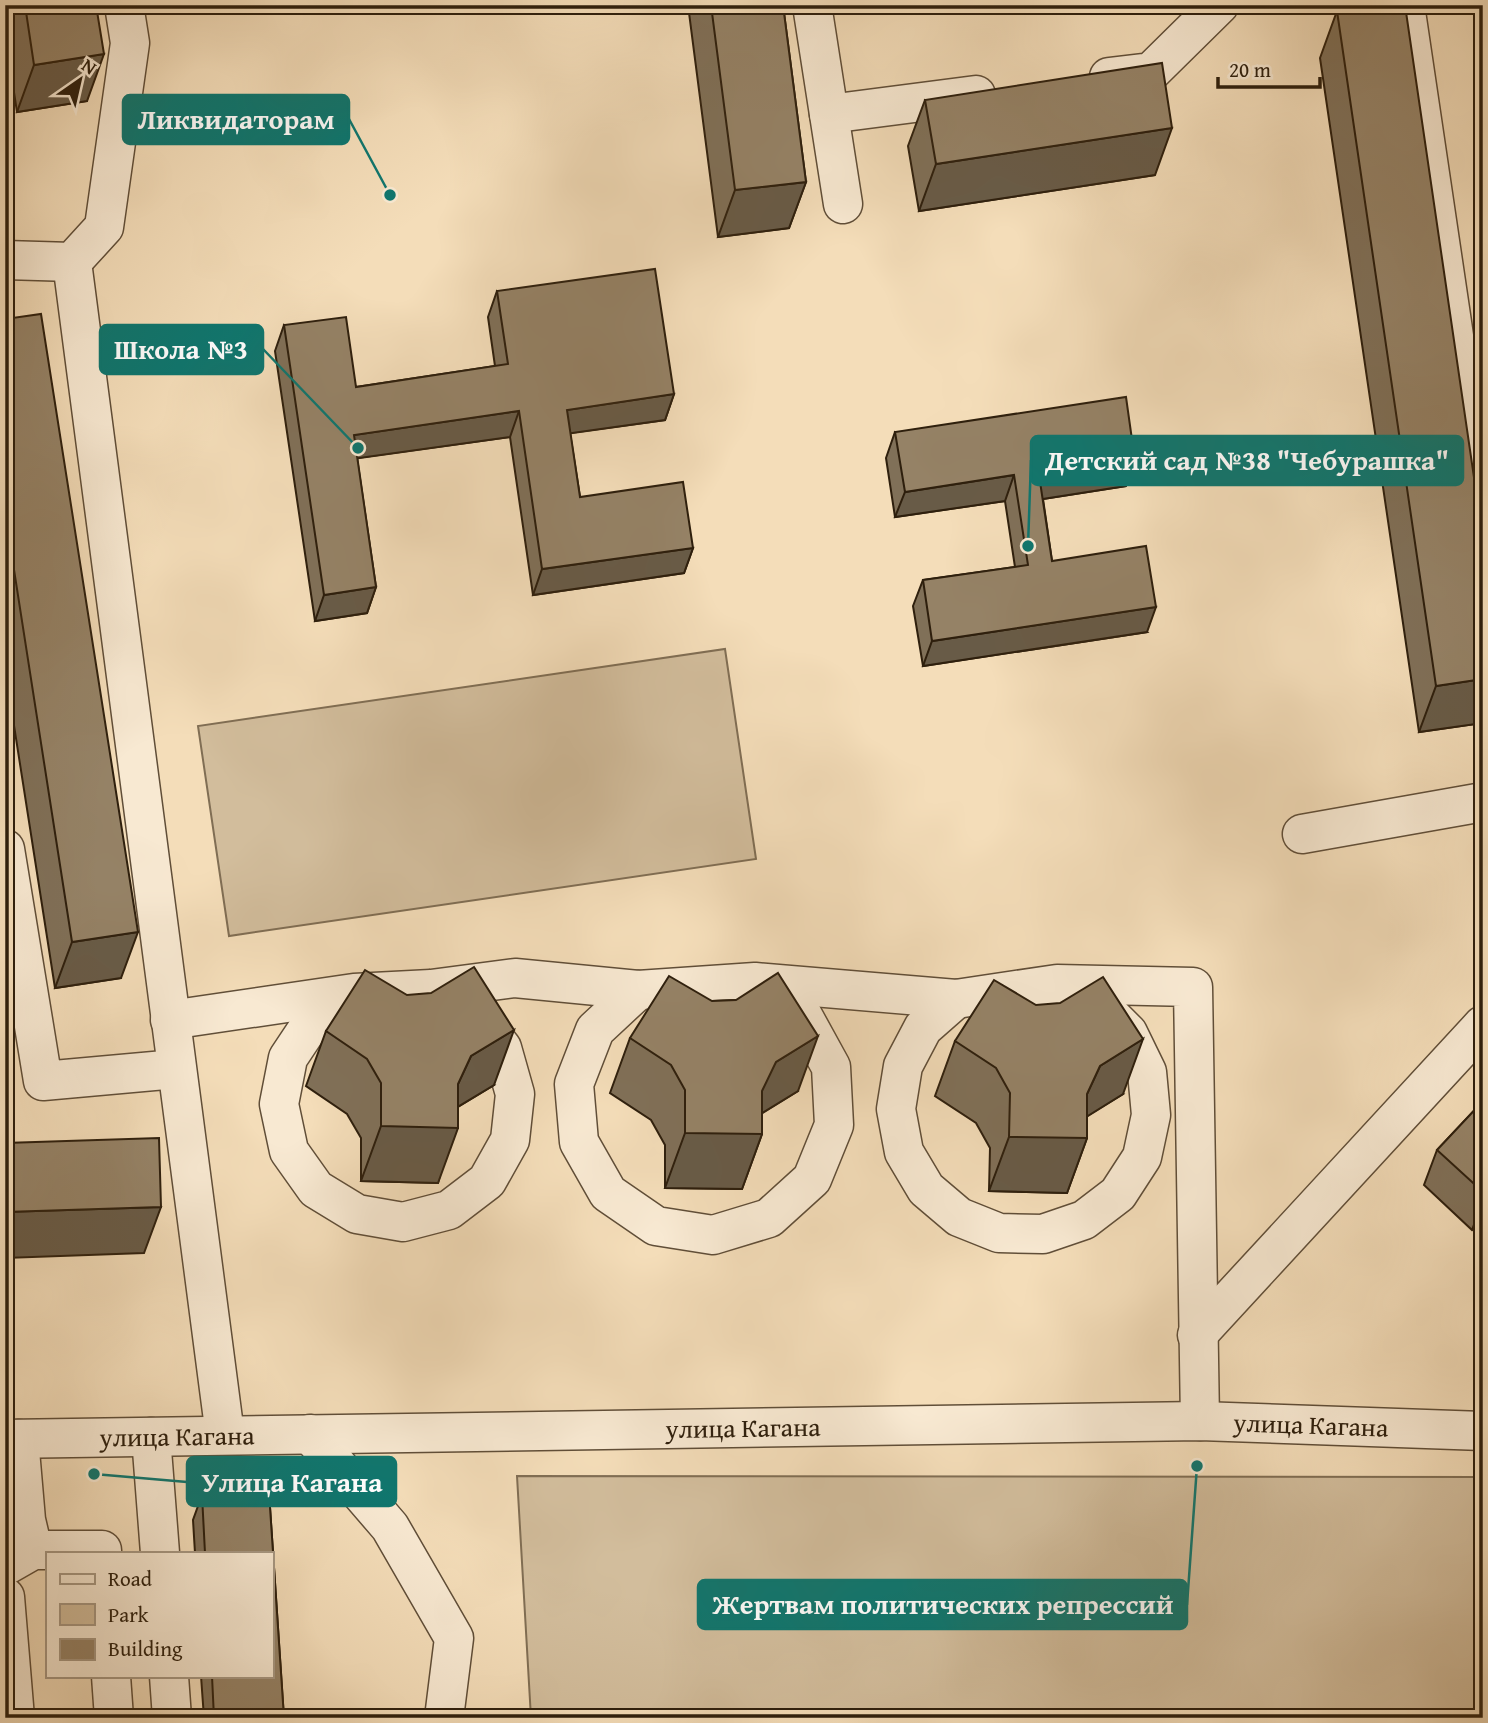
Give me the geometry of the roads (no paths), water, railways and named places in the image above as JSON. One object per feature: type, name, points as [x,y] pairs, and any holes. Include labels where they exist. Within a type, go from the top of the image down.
[{"type":"street","points":[[5,260],[72,262],[104,227],[130,43],[124,5]]},
{"type":"street","points":[[812,5],[843,204]]},
{"type":"street","points":[[1076,81],[1151,72],[1219,5]]},
{"type":"street","points":[[1405,5],[1483,532]]},
{"type":"street","points":[[829,114],[1008,90]]},
{"type":"street","points":[[72,262],[225,1435]]},
{"type":"street","points":[[1302,834],[1483,802]]},
{"type":"street","points":[[5,849],[43,1081],[176,1069]]},
{"type":"street","points":[[170,1020],[354,993],[431,989],[514,978],[638,990],[755,982],[956,999],[1057,984],[1193,987],[1200,1421]]},
{"type":"street","points":[[638,990],[595,1030],[574,1084],[579,1142],[608,1193],[656,1226],[713,1235],[769,1218],[804,1187],[812,1179],[834,1125],[831,1067],[803,1016],[755,982]]},
{"type":"street","points":[[956,999],[923,1028],[903,1066],[896,1109],[904,1152],[926,1189],[958,1217],[999,1233],[1042,1234],[1084,1220],[1118,1194],[1142,1157],[1151,1115],[1147,1072],[1128,1033],[1097,1002],[1057,984]]},
{"type":"street","points":[[354,993],[314,1019],[288,1058],[279,1104],[289,1151],[316,1189],[356,1214],[403,1222],[449,1210],[486,1181],[510,1140],[515,1094],[502,1048],[472,1012],[431,989]]},
{"type":"street","points":[[1197,1335],[1483,1025]]},
{"type":"street","name":"улица Кагана","points":[[12,1439],[1200,1421],[1483,1431]]},
{"type":"street","points":[[310,1434],[390,1527],[454,1638],[444,1718]]},
{"type":"street","points":[[151,1437],[160,1552]]},
{"type":"street","points":[[12,1439],[26,1520],[19,1558],[46,1555]]},
{"type":"street","points":[[81,1552],[102,1552]]},
{"type":"street","points":[[5,1597],[15,1718]]},
{"type":"street","points":[[111,1678],[114,1718]]},
{"type":"street","points":[[169,1678],[172,1718]]},
{"type":"place","name":"Ликвидаторам","points":[[390,195]]},
{"type":"place","name":"Школа №3","points":[[358,448]]},
{"type":"place","name":"Детский сад №38 \"Чебурашка\"","points":[[1028,546]]},
{"type":"place","name":"Жертвам политических репрессий","points":[[1197,1466]]},
{"type":"place","name":"Улица Кагана","points":[[94,1474]]}]
